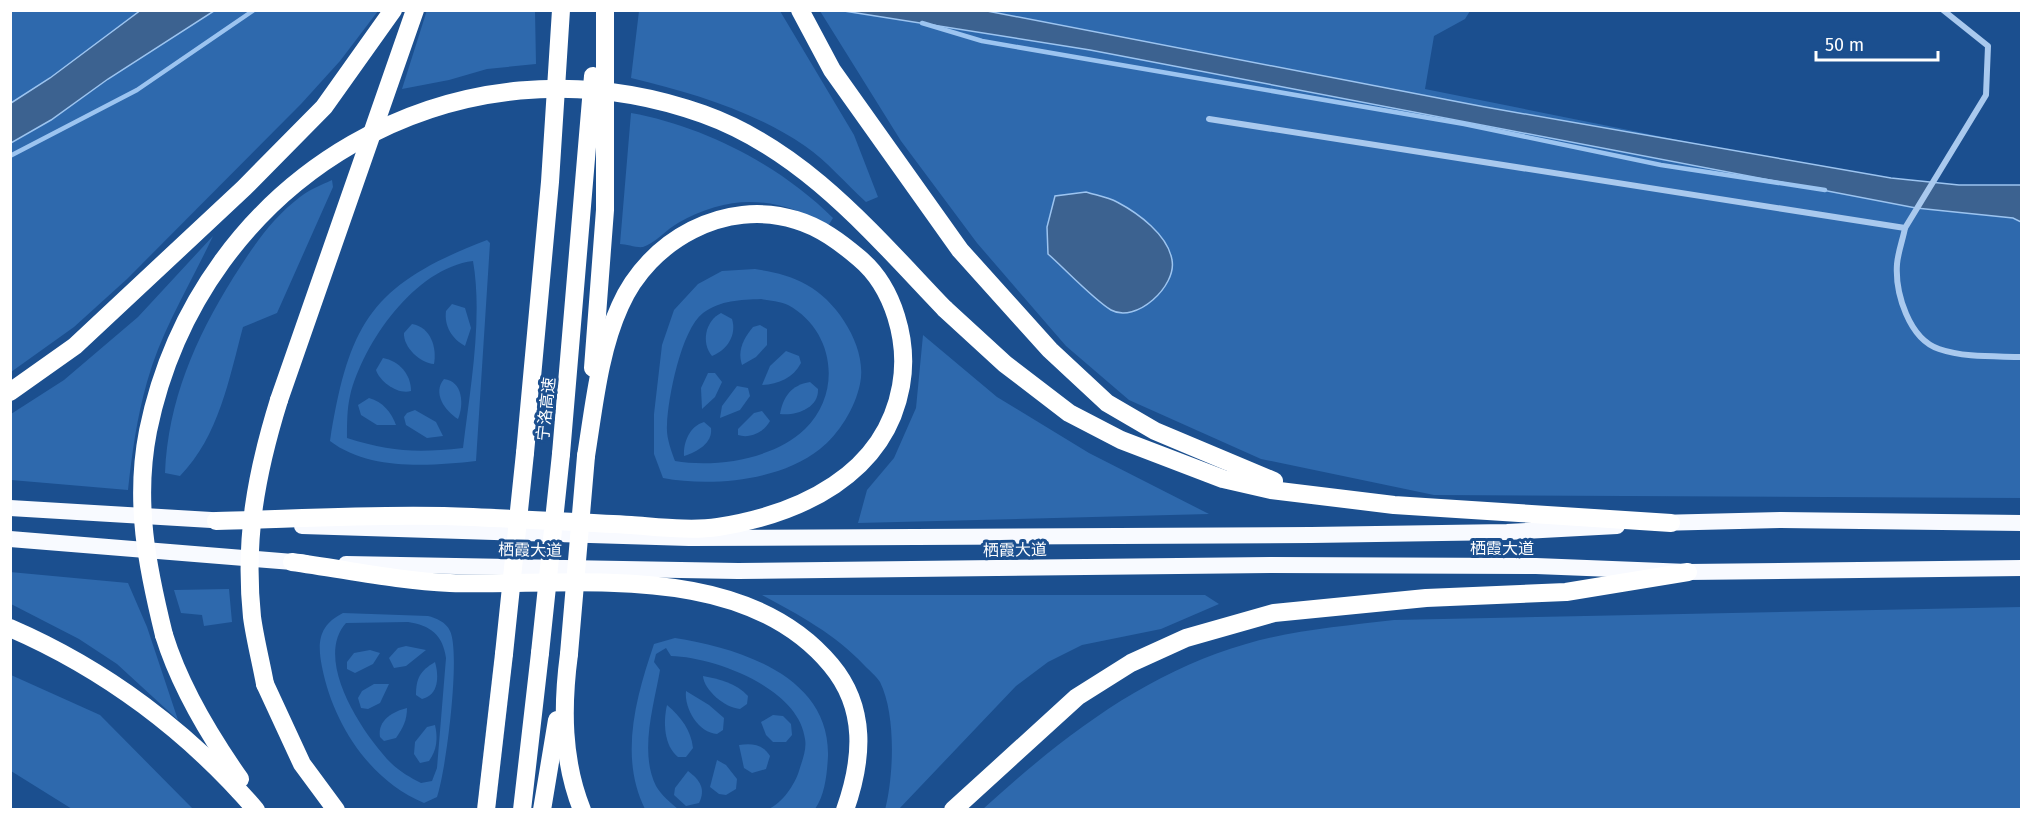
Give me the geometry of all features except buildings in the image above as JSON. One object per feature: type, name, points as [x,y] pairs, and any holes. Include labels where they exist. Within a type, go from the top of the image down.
[{"type":"highway","points":[[10,392],[75,346],[244,188],[324,107],[393,10]]},
{"type":"highway","points":[[336,810],[302,764],[265,684],[252,619],[250,530],[256,482],[279,400],[415,10]]},
{"type":"highway","name":"宁洛高速","points":[[486,810],[525,453],[550,182],[561,10]]},
{"type":"highway","name":"宁洛高速","points":[[522,810],[575,307],[598,10]]},
{"type":"highway","points":[[542,810],[569,654],[586,456],[605,210],[605,10]]},
{"type":"highway","points":[[800,10],[832,70],[960,250],[1050,350],[1107,403],[1155,431],[1254,474],[1316,494]]},
{"type":"highway","points":[[262,810],[229,762],[191,699],[174,666],[164,635],[142,535],[142,495],[148,433],[165,374],[185,323],[221,261],[258,218],[309,172],[376,129],[443,105],[522,90],[568,88],[610,90],[705,115],[760,140],[798,166],[839,199],[945,309],[1005,364],[1069,413],[1121,440],[1223,479],[1270,490],[1404,506],[1671,523]]},
{"type":"highway","points":[[216,521],[441,516],[715,528],[773,514],[817,497],[838,484],[857,469],[884,436],[894,411],[904,364],[902,339],[885,289],[866,263],[838,241],[796,220],[761,214],[742,215],[720,219],[682,235],[658,253],[635,278],[618,309],[596,396],[586,456]]},
{"type":"highway","name":"栖霞大道","points":[[10,508],[216,521],[689,538],[1311,536],[1507,532],[1752,521],[2022,524]]},
{"type":"highway","name":"栖霞大道","points":[[10,539],[292,562],[738,571],[1282,565],[1536,566],[1688,572],[2022,568]]},
{"type":"highway","points":[[292,562],[448,583],[618,582],[691,592],[745,604],[803,636],[840,676],[850,695],[859,722],[860,746],[857,772],[845,810]]},
{"type":"highway","points":[[953,810],[1077,697],[1131,663],[1186,638],[1274,613],[1426,598],[1566,592],[1688,572]]},
{"type":"highway","points":[[10,628],[61,653],[119,687],[196,746],[256,810]]},
{"type":"highway","points":[[566,674],[565,747],[571,781],[582,810]]},
{"type":"street","points":[[1943,10],[1988,46],[1986,95],[1905,228],[1897,264],[1901,303],[1918,333],[1937,348],[1967,355],[2022,357]]},
{"type":"street","points":[[1209,119],[1905,228]]},
{"type":"shaded area","points":[[141,10],[214,11],[108,79],[51,120],[11,143],[11,103],[50,78]]},
{"type":"shaded area","points":[[427,10],[535,11],[536,64],[487,69],[449,80],[402,89]]},
{"type":"shaded area","points":[[11,11],[378,11],[340,61],[301,104],[127,279],[74,327],[11,372]]},
{"type":"shaded area","points":[[639,11],[780,11],[854,135],[878,197],[866,202],[813,152],[764,122],[721,104],[631,78]]},
{"type":"shaded area","points":[[820,11],[1470,11],[1465,19],[1434,36],[1425,89],[2021,209],[2021,498],[1434,495],[1261,459],[1129,400],[1066,346],[977,243],[901,141]]},
{"type":"shaded area","points":[[844,11],[987,11],[1485,107],[1891,178],[1959,185],[2021,185],[2021,222],[2013,218],[1916,208],[1090,50]]},
{"type":"shaded area","points":[[631,113],[686,128],[740,151],[790,181],[833,218],[828,226],[809,216],[772,204],[735,203],[697,213],[643,247],[620,244]]},
{"type":"shaded area","points":[[332,180],[333,187],[277,313],[243,327],[221,406],[204,443],[180,476],[165,473],[167,446],[178,396],[186,371],[219,301],[271,224],[304,194]]},
{"type":"shaded area","points":[[1086,192],[1113,200],[1134,212],[1151,226],[1165,242],[1169,251],[1172,270],[1168,281],[1153,300],[1132,312],[1121,313],[1111,310],[1088,292],[1048,254],[1047,227],[1055,196]]},
{"type":"shaded area","points":[[213,236],[168,326],[153,363],[143,395],[128,490],[11,480],[11,414],[64,380],[138,317]]},
{"type":"shaded area","points":[[487,240],[490,243],[476,461],[401,464],[381,462],[346,451],[330,441],[346,366],[358,337],[372,312],[392,292],[417,273],[448,256]],"holes":[[[473,261],[476,283],[476,330],[463,448],[432,451],[391,449],[347,438],[349,401],[357,375],[379,332],[395,311],[431,278],[452,267]]]},
{"type":"shaded area","points":[[755,269],[775,273],[788,276],[818,292],[839,314],[855,341],[861,370],[858,393],[845,420],[834,436],[804,460],[765,475],[744,479],[702,482],[663,478],[654,454],[654,414],[662,345],[674,310],[698,284],[722,271]],"holes":[[[761,299],[788,305],[803,316],[824,345],[828,362],[828,380],[825,398],[817,414],[805,429],[792,439],[761,454],[726,462],[675,461],[667,434],[668,413],[677,365],[688,334],[703,313],[717,305],[738,300]]]},
{"type":"shaded area","points":[[452,304],[465,308],[471,328],[465,346],[456,340],[448,327],[446,311]]},
{"type":"shaded area","points":[[721,313],[732,319],[732,336],[722,350],[712,356],[707,345],[706,333],[711,321]]},
{"type":"shaded area","points":[[412,324],[424,329],[431,339],[434,364],[423,361],[406,344],[404,333]]},
{"type":"shaded area","points":[[760,325],[767,329],[767,345],[756,357],[742,365],[740,354],[744,340],[753,327]]},
{"type":"shaded area","points":[[923,335],[997,397],[1089,453],[1209,514],[858,523],[867,490],[894,458],[916,408]]},
{"type":"shaded area","points":[[786,351],[799,356],[801,363],[798,368],[785,379],[762,385],[770,366]]},
{"type":"shaded area","points":[[383,358],[403,369],[409,379],[411,391],[395,389],[381,379],[376,370]]},
{"type":"shaded area","points":[[708,373],[715,373],[722,382],[715,397],[702,409],[701,388]]},
{"type":"shaded area","points":[[444,379],[455,384],[460,394],[461,407],[458,419],[445,407],[440,396],[439,390]]},
{"type":"shaded area","points":[[810,382],[818,389],[811,406],[793,414],[780,414],[783,402],[789,393],[798,386]]},
{"type":"shaded area","points":[[737,386],[748,388],[750,396],[740,410],[720,418],[722,406]]},
{"type":"shaded area","points":[[369,398],[386,408],[396,425],[377,425],[361,415],[358,405]]},
{"type":"shaded area","points":[[415,410],[436,422],[443,436],[427,438],[406,425],[404,417]]},
{"type":"shaded area","points":[[762,411],[770,421],[764,428],[756,434],[738,435],[738,429],[754,413]]},
{"type":"shaded area","points":[[704,422],[711,428],[707,442],[699,449],[684,456],[688,435]]},
{"type":"shaded area","points":[[10,572],[128,583],[147,627],[178,720],[117,664],[79,639],[11,604]]},
{"type":"shaded area","points":[[229,589],[232,622],[204,626],[202,615],[181,613],[174,590]]},
{"type":"shaded area","points":[[762,595],[1205,595],[1219,604],[1161,629],[1082,645],[1048,662],[1016,686],[899,809],[885,810],[892,763],[892,745],[889,711],[880,682],[853,654],[829,635]]},
{"type":"shaded area","points":[[2021,607],[2021,809],[983,809],[1073,734],[1138,690],[1209,657],[1282,635],[1394,620]]},
{"type":"shaded area","points":[[343,613],[428,616],[446,625],[450,631],[454,663],[451,713],[437,797],[424,803],[404,793],[386,780],[370,765],[345,729],[327,688],[320,658],[320,642],[324,629]],"holes":[[[346,623],[416,623],[434,632],[442,643],[446,658],[437,768],[432,781],[421,783],[394,766],[368,734],[346,696],[338,676],[335,656],[337,638]]]},
{"type":"shaded area","points":[[675,638],[726,649],[752,659],[776,671],[797,686],[814,705],[825,728],[828,756],[823,791],[815,809],[768,809],[778,803],[791,787],[805,751],[805,739],[799,721],[788,705],[752,679],[731,669],[709,662],[671,656],[666,648],[656,654],[654,662],[660,670],[649,728],[649,758],[656,786],[663,796],[678,809],[645,809],[637,789],[633,769],[633,727],[636,706],[654,644]]},
{"type":"shaded area","points":[[406,646],[426,650],[406,666],[394,668],[389,658],[398,648]]},
{"type":"shaded area","points":[[370,650],[380,653],[373,664],[355,673],[347,669],[347,662],[354,653]]},
{"type":"shaded area","points":[[435,662],[437,679],[435,689],[432,694],[422,699],[416,695],[418,679],[422,672]]},
{"type":"shaded area","points":[[11,675],[100,715],[193,809],[72,809],[11,771]]},
{"type":"shaded area","points":[[703,676],[721,680],[738,688],[748,696],[747,704],[740,709],[722,702],[707,687]]},
{"type":"shaded area","points":[[374,684],[389,684],[380,703],[368,709],[361,708],[358,698],[362,691]]},
{"type":"shaded area","points":[[686,691],[709,705],[724,718],[723,730],[717,734],[710,733],[699,725],[687,705]]},
{"type":"shaded area","points":[[667,705],[681,719],[690,735],[693,748],[686,757],[678,757],[667,740],[665,719]]},
{"type":"shaded area","points":[[407,708],[401,731],[396,738],[384,741],[380,737],[380,731],[384,721],[397,711]]},
{"type":"shaded area","points":[[773,715],[783,716],[791,724],[792,735],[786,742],[773,742],[766,735],[761,722]]},
{"type":"shaded area","points":[[435,725],[437,739],[434,753],[429,761],[420,763],[414,754],[415,742],[427,727]]},
{"type":"shaded area","points":[[752,744],[764,749],[770,756],[766,769],[752,773],[744,768],[739,745]]},
{"type":"shaded area","points":[[717,760],[726,765],[737,779],[736,789],[726,795],[719,794],[710,787]]},
{"type":"shaded area","points":[[688,771],[699,781],[702,793],[699,803],[686,806],[674,795],[675,788]]},
{"type":"waterway","points":[[10,156],[137,90],[254,10]]},
{"type":"waterway","points":[[922,23],[982,41],[1464,124],[1661,165],[1825,190]]}]
